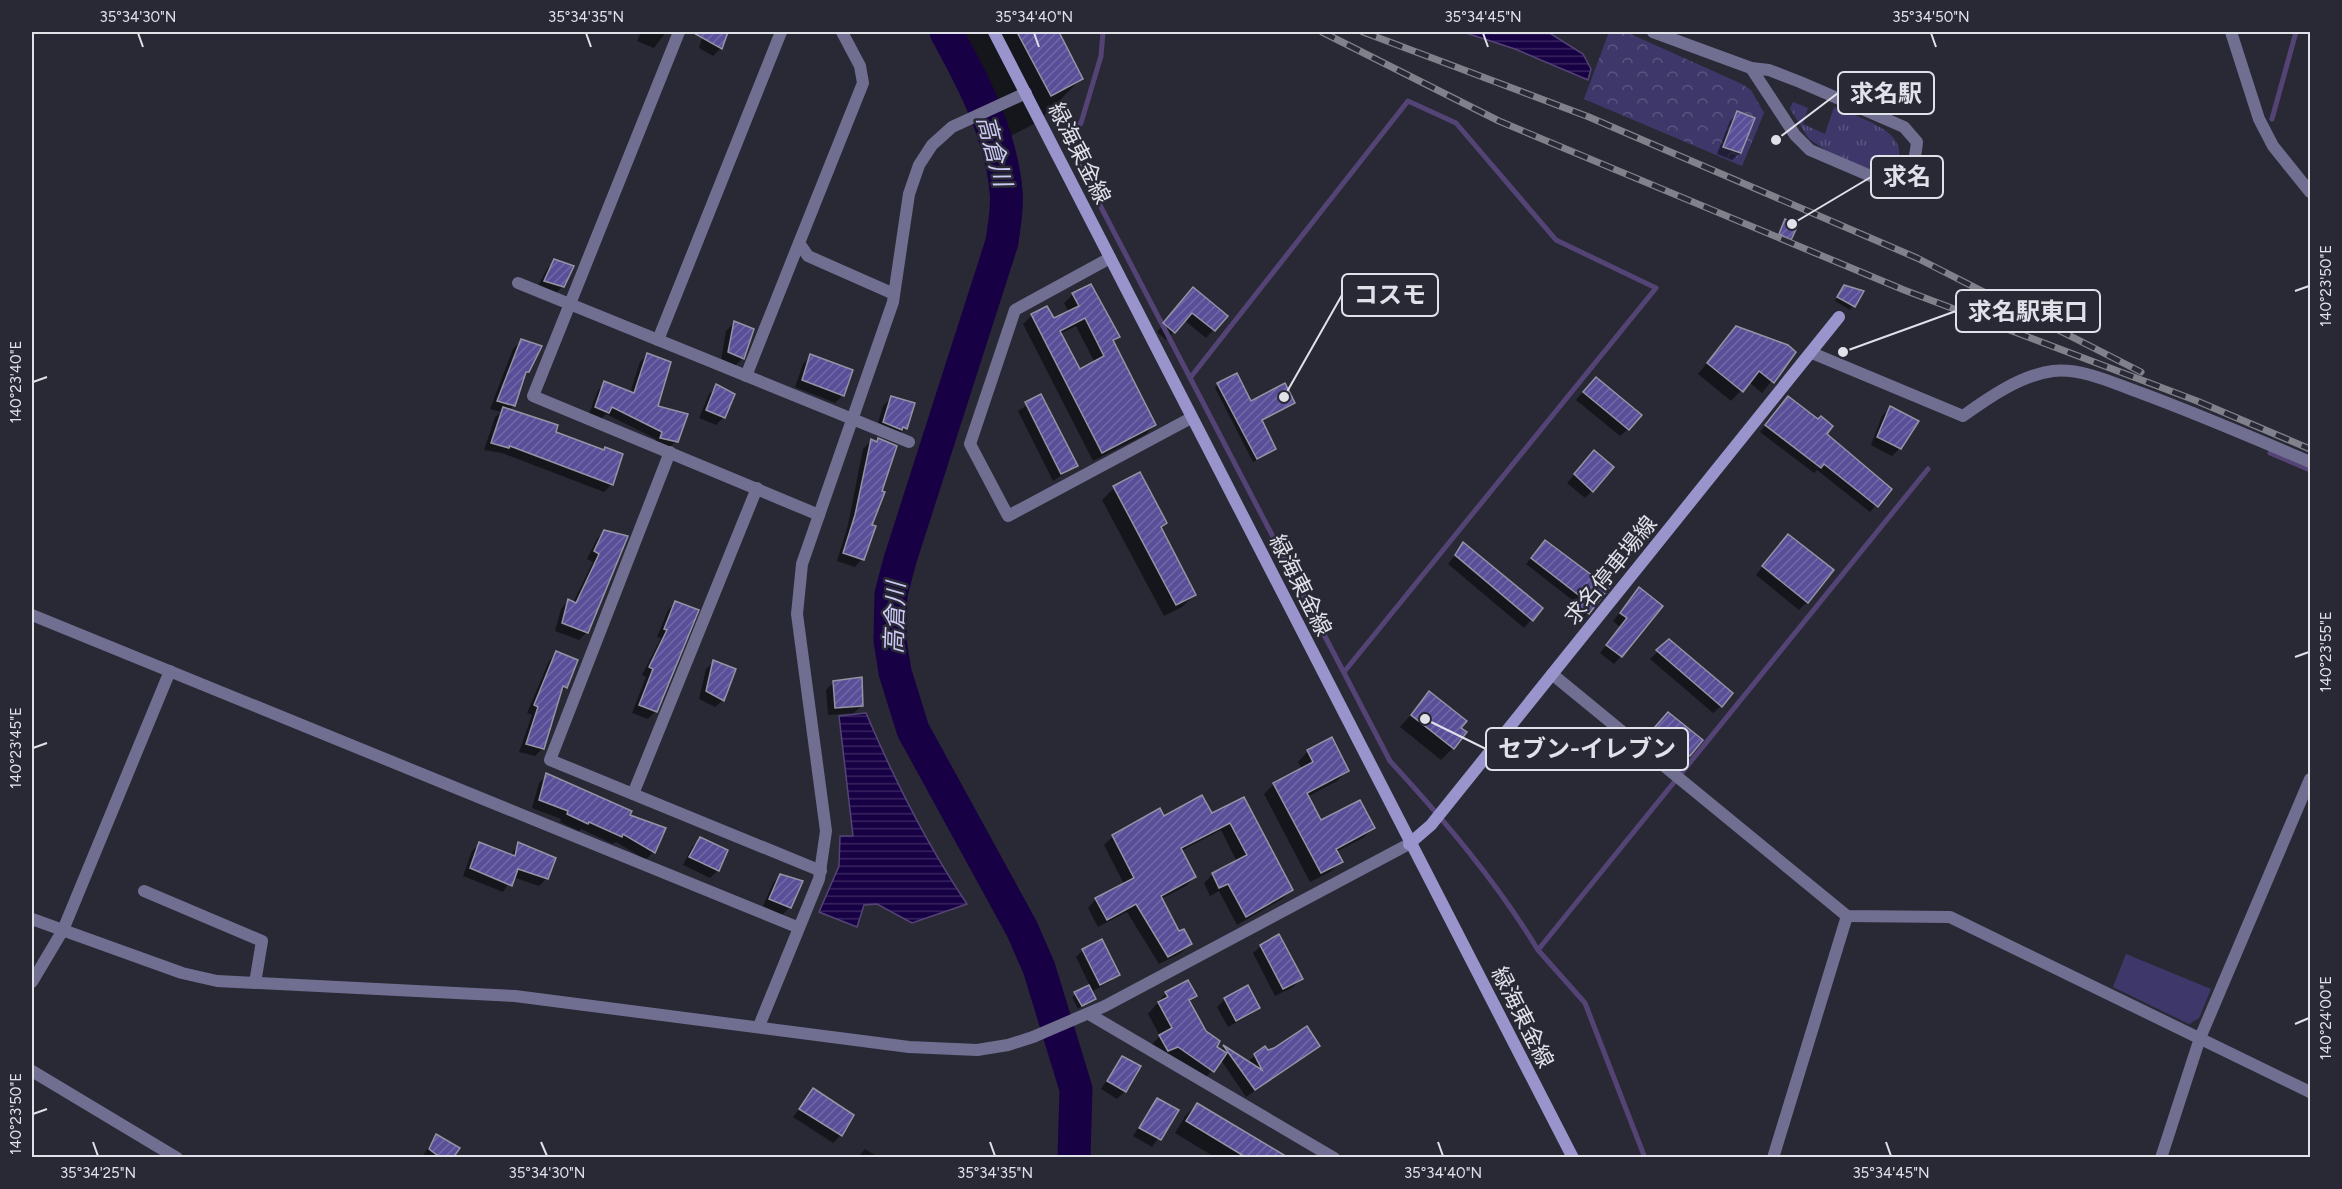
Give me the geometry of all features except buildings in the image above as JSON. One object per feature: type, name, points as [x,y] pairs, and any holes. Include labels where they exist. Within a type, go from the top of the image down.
[{"type":"main road","name":"緑海東金線","points":[[994,32],[1409,844],[1573,1158]]},
{"type":"main road","name":"求名停車場線","points":[[1409,844],[1431,825],[1839,317]]},
{"type":"street","points":[[679,32],[532,396],[819,514]]},
{"type":"street","points":[[658,340],[781,32]]},
{"type":"street","points":[[746,376],[863,83],[860,66],[842,32]]},
{"type":"street","points":[[1653,32],[1751,68],[1769,70],[1904,127],[1917,142],[1915,161],[1904,181],[1894,186],[1810,150],[1795,135],[1751,68]]},
{"type":"street","points":[[2231,32],[2259,119],[2273,146],[2310,192]]},
{"type":"street","points":[[759,1026],[820,871],[826,831],[797,614],[802,564],[894,294],[909,194],[919,165],[932,145],[952,128],[1026,93]]},
{"type":"street","points":[[800,243],[808,256],[894,294]]},
{"type":"street","points":[[1110,258],[1015,310],[970,444],[1008,516],[1191,418]]},
{"type":"street","points":[[518,283],[909,442]]},
{"type":"street","points":[[1812,353],[1963,416],[1985,400],[2016,384],[2052,371],[2084,372],[2191,411],[2310,462]]},
{"type":"street","points":[[670,452],[550,760],[820,871]]},
{"type":"street","points":[[633,794],[757,488]]},
{"type":"street","points":[[32,615],[797,927]]},
{"type":"street","points":[[32,982],[63,930],[170,671]]},
{"type":"street","points":[[1552,674],[1847,916],[1950,917],[2310,1092]]},
{"type":"street","points":[[2161,1158],[2200,1038],[2310,779]]},
{"type":"street","points":[[32,919],[182,973],[217,981],[515,996],[909,1047],[977,1050],[1008,1045],[1033,1037],[1089,1014],[1409,844]]},
{"type":"street","points":[[144,891],[262,941],[255,983]]},
{"type":"street","points":[[1773,1158],[1847,916]]},
{"type":"street","points":[[1089,1014],[1334,1158]]},
{"type":"street","points":[[32,1071],[177,1158]]},
{"type":"green space","points":[[1609,32],[1626,32],[1751,90],[1764,113],[1742,166],[1584,99]]},
{"type":"green space","points":[[1793,102],[1808,108],[1803,124],[1825,134],[1834,107],[1876,125],[1886,131],[1899,147],[1897,164],[1890,171],[1880,175],[1827,151],[1809,139],[1790,109]]},
{"type":"green space","points":[[2126,954],[2211,989],[2199,1018],[2189,1024],[2113,987]]},
{"type":"shaded area","points":[[1463,32],[1548,32],[1583,54],[1591,69],[1588,80],[1515,49]]},
{"type":"shaded area","points":[[866,713],[912,811],[938,859],[967,904],[912,923],[877,904],[864,905],[857,927],[819,912],[839,866],[840,836],[853,836],[839,716]]},
{"type":"waterway","name":"高倉川","points":[[946,32],[976,89],[992,129],[1003,170],[1006,210],[1002,242],[900,560],[891,594],[890,640],[895,672],[913,730],[1022,929],[1039,968],[1076,1089],[1074,1158]]},
{"type":"waterway","points":[[1103,32],[1101,56],[1081,123],[1066,140],[1390,761],[1469,852],[1505,900],[1538,950],[1928,469]]},
{"type":"waterway","points":[[2272,119],[2296,32]]},
{"type":"waterway","points":[[1190,378],[1408,101],[1456,123],[1556,240],[1656,288],[1344,672]]},
{"type":"waterway","points":[[2270,453],[2310,470]]},
{"type":"waterway","points":[[1538,950],[1585,1003],[1645,1158]]},
{"type":"railway","points":[[1322,32],[1499,121],[1904,290],[2197,401],[2310,449]]},
{"type":"railway","points":[[1363,32],[1589,117],[1917,258],[2141,372]]},
{"type":"place","name":"求名駅","points":[[1776,140]]},
{"type":"place","name":"求名","points":[[1792,224]]},
{"type":"place","name":"求名駅東口","points":[[1843,352]]},
{"type":"place","name":"コスモ","points":[[1284,397]]},
{"type":"place","name":"セブン-イレブン","points":[[1425,719]]}]
